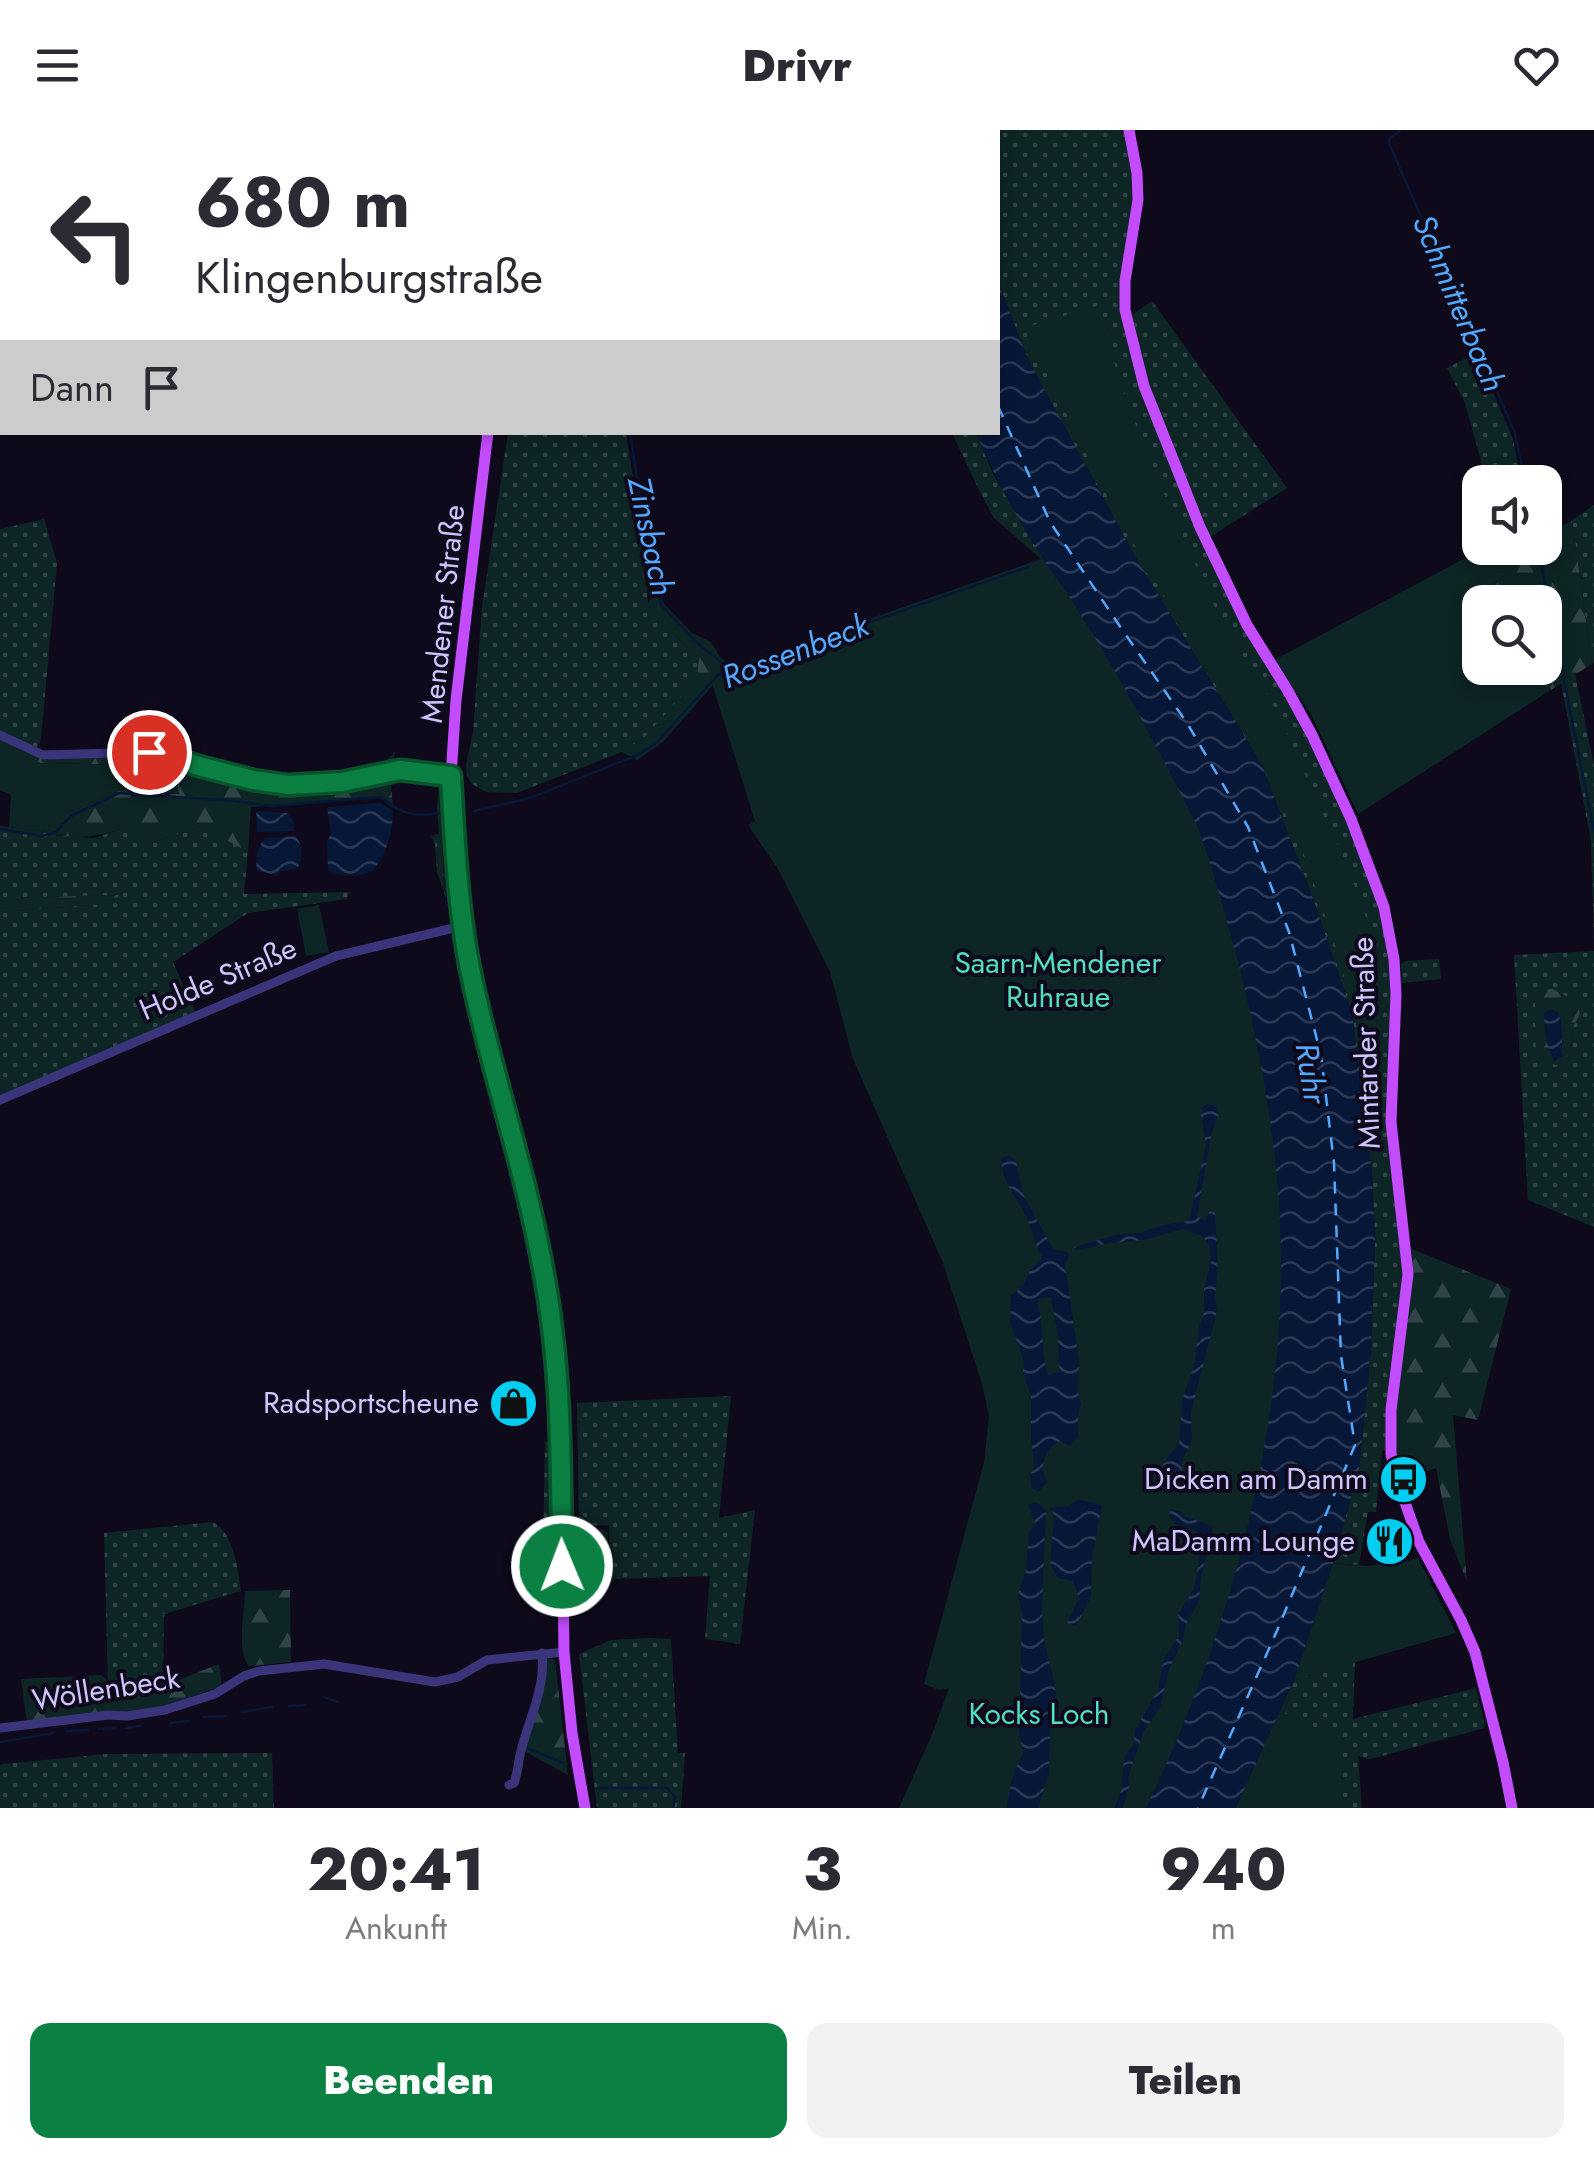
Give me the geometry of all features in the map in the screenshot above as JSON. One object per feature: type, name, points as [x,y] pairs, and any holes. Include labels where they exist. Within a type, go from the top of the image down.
[{"type":"main road","name":"Mintarder Straße","points":[[1129,130],[1138,200],[1125,281],[1125,310],[1144,386],[1184,490],[1230,592],[1291,696],[1338,790],[1374,875],[1387,920],[1396,994],[1391,1122],[1408,1274],[1391,1410],[1391,1454],[1419,1542],[1475,1652],[1512,1808]]},
{"type":"main road","name":"Mendener Straße","points":[[488,435],[456,700],[451,776],[456,869],[462,926],[478,1003],[528,1197],[551,1317],[561,1436],[564,1652],[585,1808]]},
{"type":"street","points":[[0,735],[43,755],[168,754],[238,777],[288,785],[342,782],[400,770],[451,776]]},
{"type":"street","name":"Holde Straße","points":[[0,1100],[336,956],[462,926]]},
{"type":"street","name":"Wöllenbeck","points":[[0,1728],[165,1710],[215,1694],[259,1670],[324,1664],[435,1682],[458,1676],[487,1660],[564,1652]]},
{"type":"street","points":[[510,1785],[516,1779],[540,1690],[542,1653]]},
{"type":"green space","points":[[1000,130],[1126,130],[1134,185],[1120,280],[1121,307],[1189,508],[1308,735],[1349,824],[1381,908],[1390,960],[1403,1275],[1389,1450],[1382,1451],[1376,1512],[1368,1512],[1359,1565],[1333,1563],[1359,1469],[1371,1350],[1375,1241],[1372,1173],[1352,1013],[1262,765],[1133,553],[1028,359],[1000,287]]},
{"type":"green space","points":[[1152,301],[1287,488],[1210,537],[1155,406],[1132,315]]},
{"type":"green space","points":[[1100,305],[1122,394],[1127,393],[1131,413],[1159,482],[1213,604],[1272,702],[1350,873],[1369,926],[1381,1033],[1369,1120],[1358,1032],[1339,957],[1302,849],[1262,765],[1113,508],[1024,328]]},
{"type":"green space","points":[[1476,353],[1513,439],[1518,465],[1482,465],[1465,403],[1447,368]]},
{"type":"green space","points":[[508,435],[626,435],[646,561],[648,604],[658,619],[699,658],[697,679],[645,737],[622,752],[517,793],[486,792],[472,784],[466,764],[473,732],[482,607]]},
{"type":"green space","points":[[953,435],[977,435],[994,476],[1043,558],[994,518]]},
{"type":"green space","points":[[1594,505],[1594,662],[1592,664],[1572,520]]},
{"type":"green space","points":[[44,519],[57,563],[41,739],[33,749],[0,732],[0,529]]},
{"type":"green space","points":[[1572,520],[1592,664],[1562,683],[1562,585],[1494,583],[1517,570],[1515,565],[1562,565],[1562,526]]},
{"type":"green space","name":"Saarn-Mendener Ruhraue","points":[[1081,545],[1312,1069],[1239,1691],[1339,1739],[1344,1808],[899,1808],[949,1688],[939,1690],[924,1684],[984,1462],[989,1416],[943,1263],[853,1059],[830,972],[778,869],[748,825],[755,821],[710,677]]},
{"type":"green space","points":[[1462,560],[1462,565],[1516,565],[1518,570],[1495,585],[1462,585],[1462,685],[1548,685],[1551,690],[1358,814],[1311,714],[1274,660]]},
{"type":"green space","points":[[659,584],[663,603],[692,633],[711,642],[737,673],[718,679],[663,742],[637,760],[622,752],[645,737],[697,678],[699,658],[658,619],[648,604]]},
{"type":"green space","points":[[1575,674],[1594,765],[1594,946],[1591,841],[1562,682]]},
{"type":"green space","points":[[0,739],[6,739],[18,748],[16,751],[40,763],[174,766],[179,794],[118,791],[69,812],[55,829],[9,827],[11,795],[0,790]]},
{"type":"green space","points":[[18,748],[46,758],[166,755],[245,782],[315,780],[385,762],[395,752],[390,774],[393,808],[380,798],[251,807],[248,852],[206,825],[151,843],[125,828],[94,836],[64,836],[42,831],[55,828],[69,812],[118,791],[178,794],[174,766],[40,763],[15,751]]},
{"type":"green space","points":[[439,777],[443,781],[446,898],[431,836],[439,834]]},
{"type":"green space","points":[[206,825],[248,852],[244,894],[350,892],[347,899],[248,913],[173,962],[196,1013],[0,1095],[0,912],[117,903],[117,895],[0,898],[0,826],[94,838],[125,828],[151,843]]},
{"type":"green space","points":[[118,895],[117,903],[0,912],[0,898]]},
{"type":"green space","points":[[319,905],[329,952],[306,956],[297,909]]},
{"type":"green space","points":[[1594,951],[1594,1227],[1528,1200],[1514,955]],"holes":[[[1553,989],[1578,1003],[1580,1014],[1573,1026],[1570,1051]]]},
{"type":"green space","points":[[1439,959],[1441,979],[1402,983],[1401,964],[1405,961]]},
{"type":"green space","points":[[1544,989],[1553,989],[1578,1003],[1580,1014],[1573,1027],[1570,1051],[1560,1066],[1545,1062],[1536,1049],[1535,1001]]},
{"type":"green space","points":[[1412,1249],[1511,1289],[1478,1420],[1453,1415],[1467,1582],[1450,1539],[1436,1468],[1410,1478],[1400,1473],[1395,1455],[1394,1413],[1409,1304]]},
{"type":"green space","points":[[731,1396],[719,1518],[755,1510],[740,1644],[705,1639],[710,1576],[611,1579],[609,1525],[579,1526],[577,1403]]},
{"type":"green space","points":[[552,1441],[557,1552],[543,1552],[545,1442]]},
{"type":"green space","points":[[212,1522],[230,1542],[241,1591],[164,1614],[163,1686],[153,1693],[123,1694],[108,1683],[104,1533]]},
{"type":"green space","points":[[603,1529],[608,1533],[607,1577],[581,1578],[579,1533]]},
{"type":"green space","points":[[1418,1558],[1456,1633],[1294,1680],[1333,1563],[1387,1566]]},
{"type":"green space","points":[[290,1590],[291,1662],[249,1666],[242,1641],[245,1591]]},
{"type":"green space","points":[[671,1639],[678,1753],[685,1753],[681,1808],[597,1808],[579,1654],[611,1640]]},
{"type":"green space","points":[[547,1658],[555,1660],[568,1775],[524,1751]]},
{"type":"green space","points":[[1355,1661],[1353,1719],[1476,1688],[1484,1728],[1375,1758],[1358,1756],[1362,1808],[1236,1808],[1294,1680]]},
{"type":"green space","points":[[219,1664],[222,1686],[164,1706],[27,1723],[21,1679],[101,1675],[123,1694],[152,1693]]},
{"type":"green space","points":[[272,1753],[274,1808],[0,1808],[3,1764],[106,1754]]},
{"type":"water","name":"Ruhr","points":[[1000,287],[1028,359],[1133,553],[1262,765],[1352,1013],[1372,1173],[1375,1241],[1371,1350],[1359,1469],[1294,1680],[1236,1808],[1146,1808],[1175,1745],[1224,1611],[1244,1542],[1271,1402],[1281,1262],[1275,1158],[1265,1088],[1237,958],[1197,827],[1108,660],[1015,513],[977,435],[1000,435]]},
{"type":"water","points":[[380,803],[393,811],[390,836],[380,862],[368,873],[333,874],[328,868],[327,842],[331,833],[327,807]]},
{"type":"water","points":[[256,811],[287,813],[294,822],[294,831],[257,832]]},
{"type":"water","points":[[296,836],[302,852],[297,869],[280,871],[277,876],[257,870],[257,853],[265,838]]},
{"type":"water","points":[[1552,1009],[1559,1013],[1562,1035],[1562,1057],[1554,1061],[1544,1020],[1544,1013]]},
{"type":"water","points":[[1208,1104],[1216,1106],[1219,1114],[1212,1132],[1197,1216],[1205,1221],[1210,1210],[1215,1211],[1217,1311],[1191,1413],[1192,1440],[1182,1462],[1187,1482],[1173,1491],[1161,1481],[1163,1464],[1179,1443],[1182,1400],[1194,1366],[1204,1312],[1210,1248],[1203,1236],[1183,1229],[1144,1240],[1075,1251],[1074,1247],[1189,1221],[1206,1145],[1201,1115]]},
{"type":"water","points":[[1009,1155],[1016,1161],[1023,1194],[1053,1249],[1068,1252],[1069,1257],[1065,1265],[1079,1360],[1078,1438],[1070,1446],[1059,1441],[1050,1450],[1043,1465],[1047,1482],[1038,1492],[1031,1487],[1030,1477],[1034,1464],[1031,1396],[1010,1322],[1011,1295],[1021,1288],[1042,1257],[1024,1212],[1006,1182],[1002,1158]],"holes":[[[1051,1297],[1059,1372],[1049,1375],[1037,1303],[1041,1298]]]},
{"type":"water","points":[[1078,1499],[1102,1505],[1092,1557],[1091,1597],[1076,1626],[1067,1623],[1079,1598],[1073,1581],[1058,1578],[1050,1564],[1054,1514],[1049,1508],[1069,1506]]},
{"type":"water","points":[[1035,1502],[1046,1511],[1042,1611],[1060,1723],[1050,1728],[1049,1774],[1038,1808],[1007,1808],[1011,1781],[1023,1753],[1019,1731],[1022,1613],[1018,1595],[1026,1570],[1029,1531],[1036,1524],[1028,1505]]},
{"type":"water","points":[[1171,1510],[1208,1524],[1213,1530],[1199,1602],[1169,1669],[1160,1708],[1144,1731],[1128,1777],[1123,1808],[1114,1808],[1122,1789],[1126,1754],[1158,1690],[1164,1658],[1179,1636],[1178,1615],[1194,1588],[1202,1537],[1175,1524],[1169,1516]]},
{"type":"waterway","name":"Schmitterbach","points":[[1401,130],[1389,143],[1515,433],[1522,465]]},
{"type":"waterway","name":"Zinsbach","points":[[630,435],[652,574],[662,606],[697,643],[732,671]]},
{"type":"waterway","name":"Schmitterbach","points":[[1541,565],[1594,831]]},
{"type":"waterway","name":"Rossenbeck","points":[[474,811],[530,798],[640,754],[658,741],[718,675],[1028,567]]},
{"type":"waterway","name":"Rossenbeck","points":[[0,829],[42,836],[56,832],[71,816],[119,793],[271,806],[381,797],[408,813],[438,813]]},
{"type":"waterway","name":"Wöllenbeck","points":[[324,1697],[338,1702]]},
{"type":"waterway","name":"Wöllenbeck","points":[[289,1706],[306,1705]]},
{"type":"waterway","name":"Wöllenbeck","points":[[242,1712],[272,1707]]},
{"type":"waterway","name":"Wöllenbeck","points":[[203,1717],[226,1716]]},
{"type":"waterway","name":"Wöllenbeck","points":[[170,1723],[188,1721]]},
{"type":"waterway","name":"Wöllenbeck","points":[[126,1728],[140,1726]]},
{"type":"waterway","name":"Wöllenbeck","points":[[98,1729],[116,1728]]},
{"type":"waterway","name":"Wöllenbeck","points":[[66,1731],[88,1730]]},
{"type":"waterway","name":"Wöllenbeck","points":[[0,1742],[54,1733]]},
{"type":"waterway","name":"Wöllenbeck","points":[[529,1749],[563,1763]]},
{"type":"waterway","name":"Wöllenbeck","points":[[599,1788],[667,1788],[675,1797],[673,1808]]},
{"type":"ferry route","points":[[1000,410],[1050,522],[1187,723],[1248,827],[1289,932],[1321,1055],[1334,1163],[1341,1356],[1355,1445],[1198,1808]]},
{"type":"place","name":"Radsportscheune","points":[[514,1403]]},
{"type":"place","name":"Dicken am Damm","points":[[1403,1479]]},
{"type":"place","name":"MaDamm Lounge","points":[[1390,1541]]},
{"type":"route","points":[[149,752],[168,754],[253,780],[288,785],[342,782],[400,770],[451,776],[462,926],[528,1197],[551,1317],[561,1436],[562,1566]]},
{"type":"park label","name":"Kocks Loch","points":[[1039,1714]]}]
